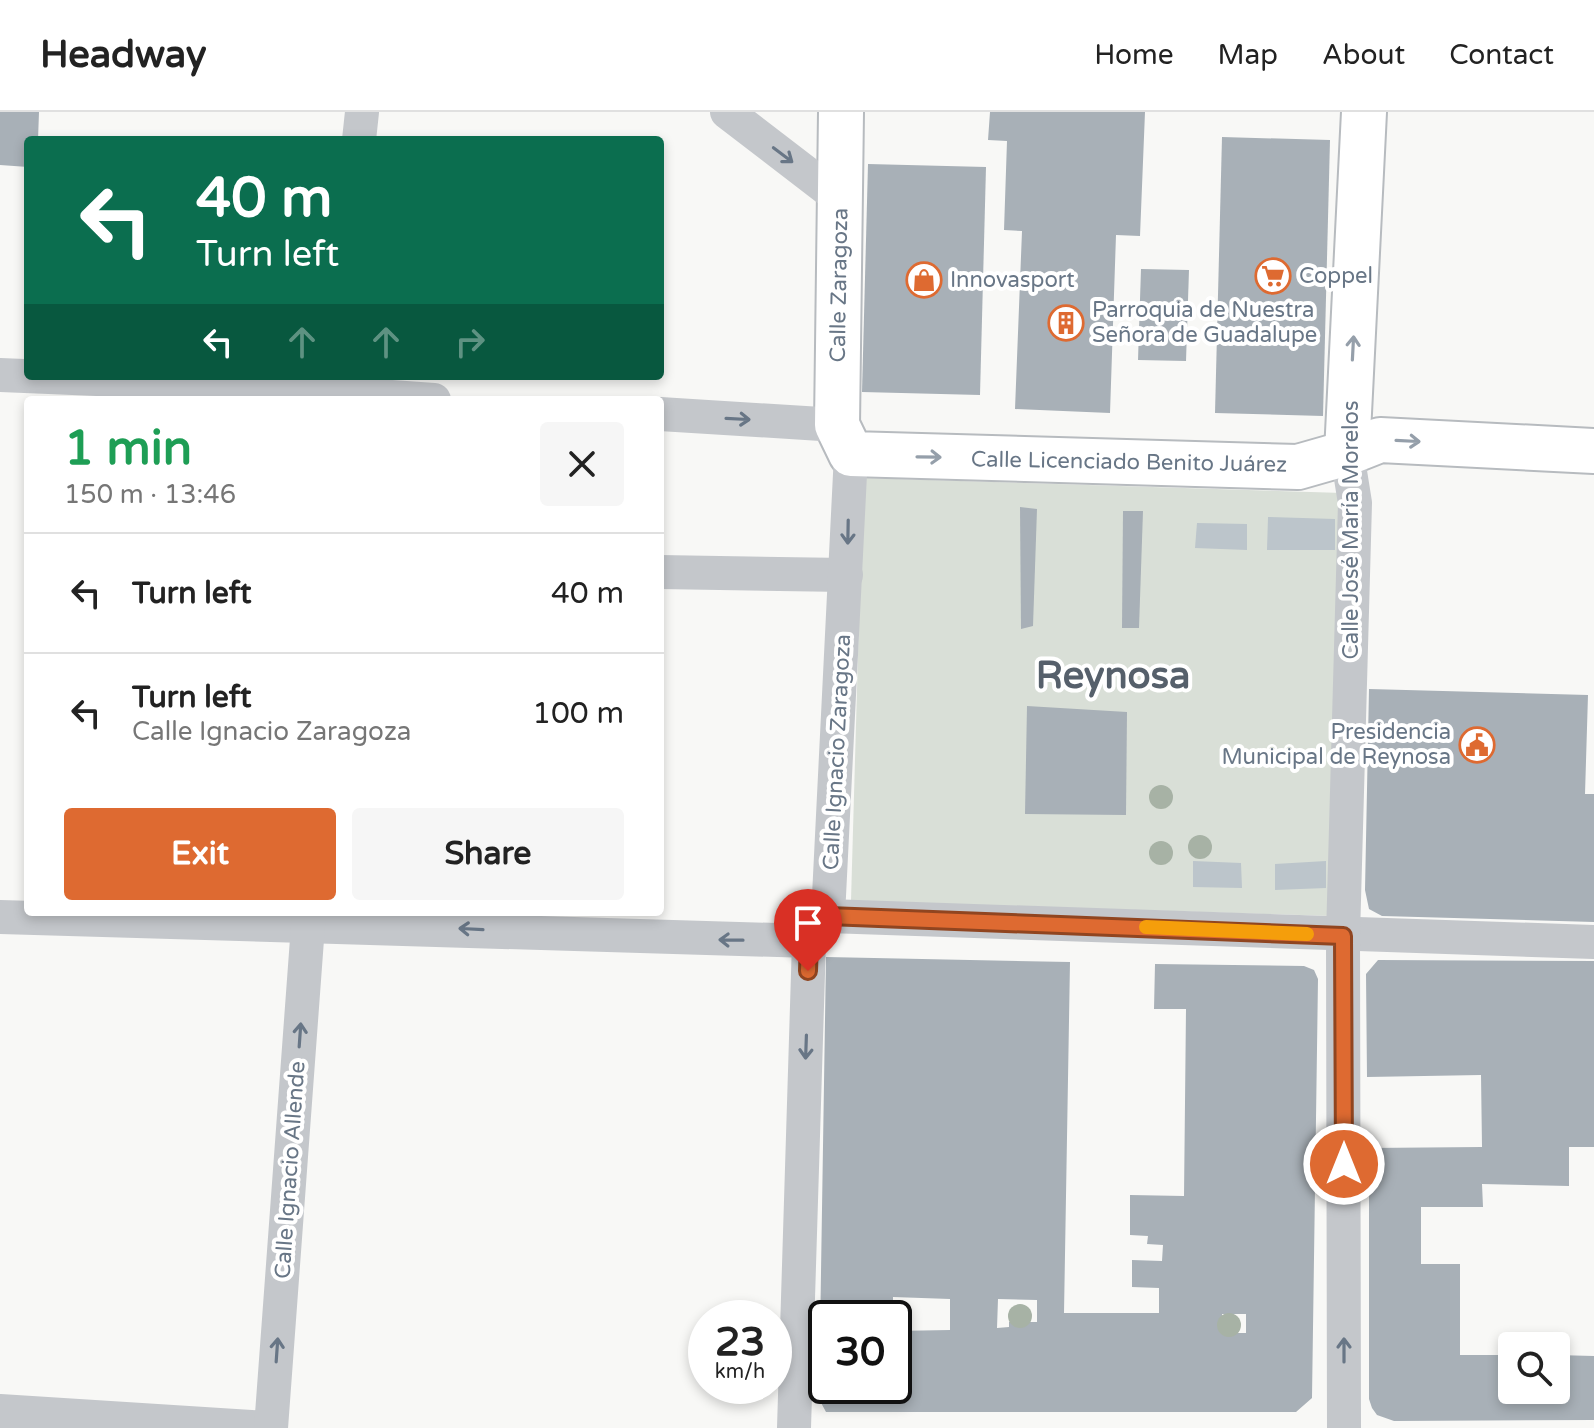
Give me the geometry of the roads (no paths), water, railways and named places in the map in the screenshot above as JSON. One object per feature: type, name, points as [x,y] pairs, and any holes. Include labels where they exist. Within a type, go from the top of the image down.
[{"type":"main road","name":"Calle Zaragoza","points":[[841,112],[839,198],[844,439]]},
{"type":"main road","name":"Calle José María Morelos","points":[[1347,453],[1364,112]]},
{"type":"main road","name":"Calle Licenciado Benito Juárez","points":[[844,439],[1298,467],[1380,440],[1594,451]]},
{"type":"street","points":[[359,136],[362,112]]},
{"type":"street","points":[[727,112],[839,198]]},
{"type":"street","points":[[0,375],[24,376]]},
{"type":"street","points":[[120,380],[337,389],[399,396]]},
{"type":"street","points":[[664,415],[844,439]]},
{"type":"street","name":"Calle Ignacio Zaragoza","points":[[794,1428],[819,929],[846,575],[844,439]]},
{"type":"street","name":"Calle José María Morelos","points":[[1344,1428],[1343,936],[1355,503],[1347,453]]},
{"type":"street","points":[[664,572],[846,575]]},
{"type":"street","points":[[0,917],[309,919],[1594,942]]},
{"type":"street","name":"Calle Ignacio Allende","points":[[270,1428],[309,919]]},
{"type":"street","points":[[0,1411],[270,1428]]},
{"type":"place","name":"Coppel","points":[[1273,276]]},
{"type":"place","name":"Innovasport","points":[[924,280]]},
{"type":"place","name":"Parroquia de Nuestra Señora de Guadalupe","points":[[1066,323]]},
{"type":"place","name":"Presidencia Municipal de Reynosa","points":[[1477,745]]},
{"type":"district","name":"Reynosa","points":[[1113,676]]}]
